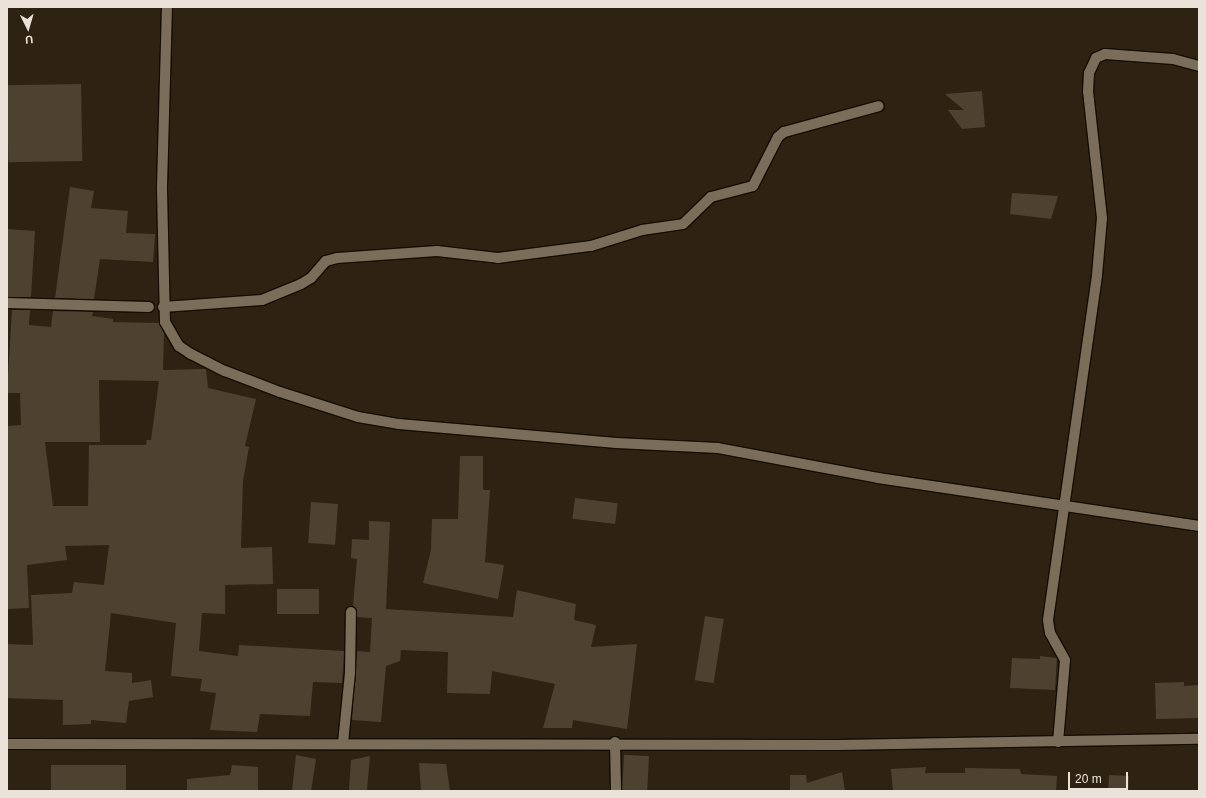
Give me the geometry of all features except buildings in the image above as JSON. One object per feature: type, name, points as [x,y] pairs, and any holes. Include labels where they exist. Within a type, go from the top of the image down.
[{"type":"street","points":[[167,7],[162,190],[163,307],[165,322],[179,346],[225,371],[280,392],[358,417],[399,424],[616,443],[718,448],[878,478],[1064,504],[1145,520],[1199,526]]},
{"type":"street","points":[[1058,742],[1065,660],[1050,633],[1048,620],[1097,275],[1102,218],[1091,127],[1089,73],[1096,58],[1105,54],[1173,59],[1199,66]]},
{"type":"street","points":[[163,307],[262,300],[301,284],[311,278],[326,262],[337,258],[437,251],[498,258],[591,246],[642,230],[683,224],[711,197],[753,186],[778,137],[784,132],[879,106]]},
{"type":"street","points":[[7,303],[150,307]]},
{"type":"street","points":[[343,743],[350,673],[351,612]]},
{"type":"street","points":[[7,744],[615,742],[838,745],[1199,739]]},
{"type":"street","points":[[615,742],[616,791]]}]
